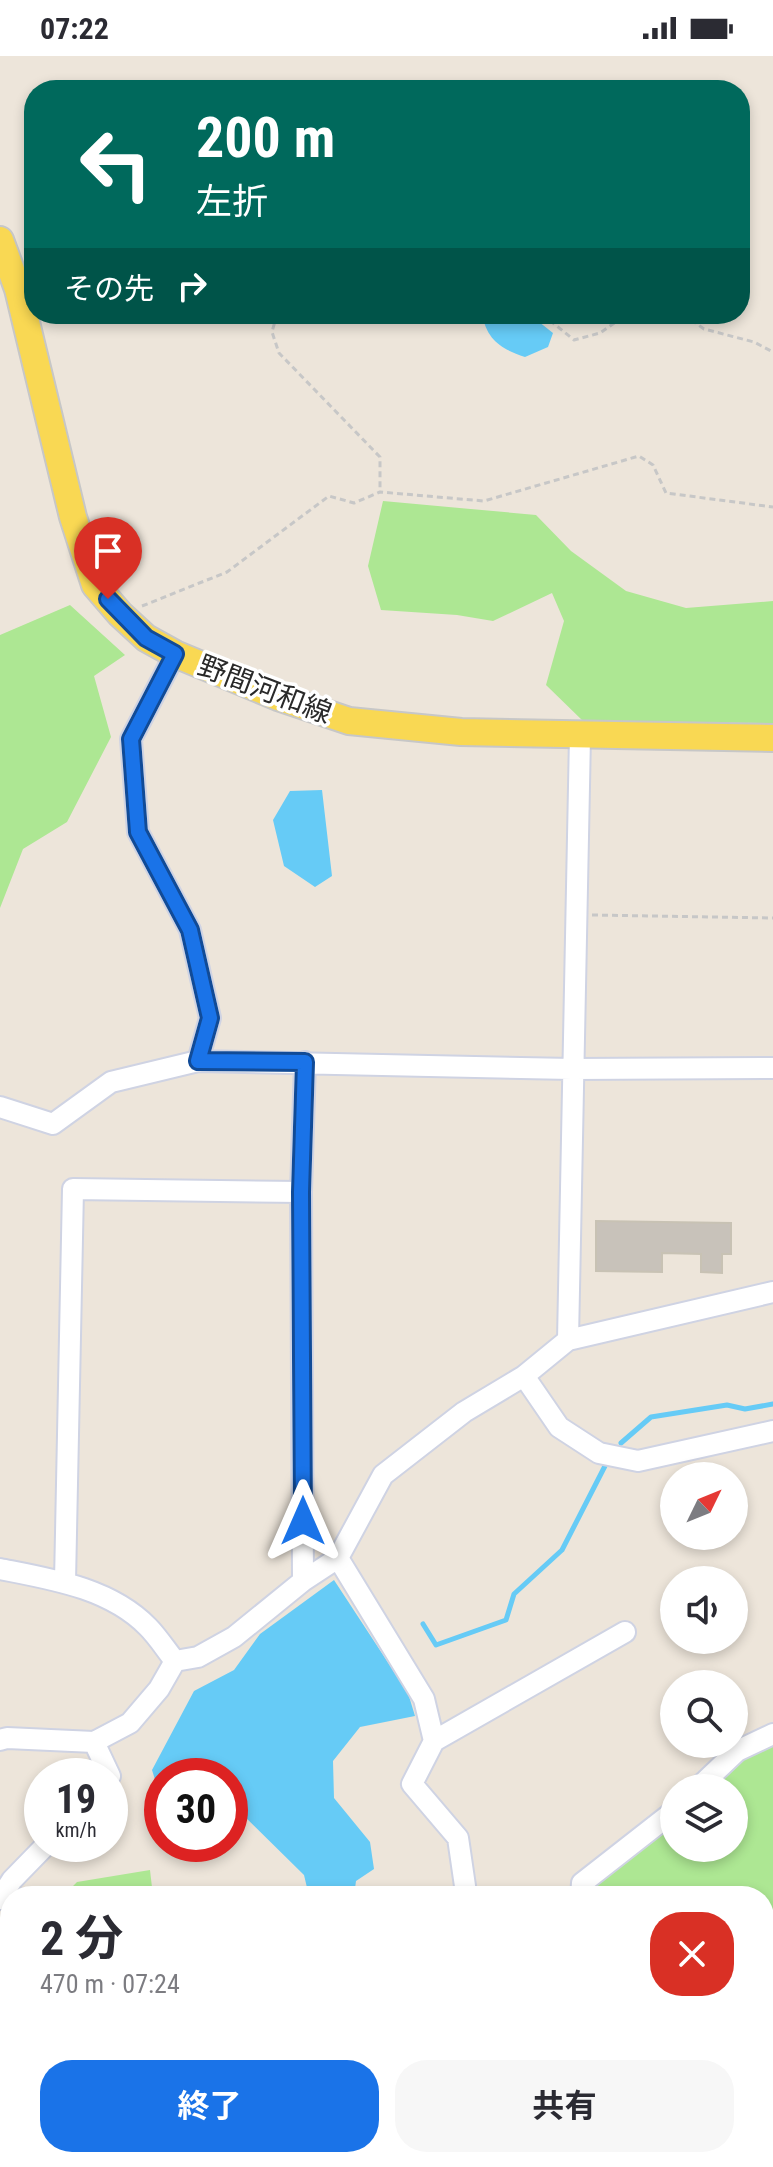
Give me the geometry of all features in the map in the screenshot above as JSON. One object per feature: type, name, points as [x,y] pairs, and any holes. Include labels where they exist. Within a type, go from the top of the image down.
[{"type":"main road","name":"野間河和線","points":[[0,240],[24,314]]},
{"type":"main road","name":"野間河和線","points":[[27,324],[77,530],[95,585],[146,638],[175,654],[278,697],[349,721],[461,732],[773,738]]},
{"type":"street","points":[[175,654],[131,739],[138,832],[190,930],[210,1018],[198,1061]]},
{"type":"street","points":[[568,1340],[580,736]]},
{"type":"street","points":[[0,1107],[53,1124],[111,1082],[198,1061],[572,1069],[773,1068]]},
{"type":"street","points":[[303,1581],[301,1192],[305,1062]]},
{"type":"street","points":[[65,1582],[73,1189],[301,1192]]},
{"type":"street","points":[[175,1661],[198,1657],[234,1637],[303,1581],[338,1558],[383,1475],[464,1412],[524,1376],[568,1340],[773,1292]]},
{"type":"street","points":[[524,1376],[559,1427],[599,1453],[638,1461],[773,1431]]},
{"type":"street","points":[[338,1558],[424,1699],[434,1741]]},
{"type":"street","points":[[0,1569],[65,1582],[105,1597],[147,1625],[175,1661]]},
{"type":"street","points":[[465,1886],[458,1838],[412,1784],[434,1741],[625,1632]]},
{"type":"street","points":[[0,1740],[94,1742],[130,1723],[159,1689],[175,1661]]},
{"type":"street","points":[[713,1774],[737,1751],[773,1734]]},
{"type":"street","points":[[94,1742],[101,1758]]},
{"type":"street","points":[[582,1886],[660,1822]]},
{"type":"street","points":[[8,1886],[30,1862]]},
{"type":"path","points":[[274,324],[272,332],[279,353],[380,457],[380,492]]},
{"type":"path","points":[[554,324],[574,340],[600,333],[613,324]]},
{"type":"path","points":[[697,324],[704,329],[754,342],[773,352]]},
{"type":"path","points":[[120,614],[227,572],[329,496],[354,503],[380,492],[484,501],[639,456],[653,465],[666,493],[773,507]]},
{"type":"path","points":[[576,915],[773,918]]},
{"type":"green space","points":[[383,501],[536,515],[571,551],[626,591],[686,608],[773,601],[773,723],[584,722],[546,685],[564,621],[552,593],[493,621],[457,615],[381,610],[368,566]]},
{"type":"green space","points":[[70,605],[125,655],[94,676],[111,737],[67,822],[23,849],[0,908],[0,635]]},
{"type":"green space","points":[[773,1745],[773,1886],[595,1886],[660,1837],[660,1862],[748,1862],[748,1774],[728,1774],[743,1759]]},
{"type":"green space","points":[[150,1870],[152,1886],[73,1886],[77,1882]]},
{"type":"water","points":[[484,324],[542,324],[553,333],[548,347],[525,357],[509,351],[487,331]]},
{"type":"water","points":[[322,790],[332,876],[315,887],[284,866],[273,820],[290,791]]},
{"type":"water","points":[[334,1580],[408,1693],[415,1716],[360,1727],[333,1761],[334,1798],[370,1842],[374,1869],[356,1881],[355,1886],[307,1886],[304,1875],[248,1820],[248,1758],[158,1758],[194,1691],[234,1670],[260,1634]]},
{"type":"building","points":[[596,1221],[731,1223],[731,1254],[722,1254],[722,1273],[701,1272],[701,1254],[662,1253],[662,1272],[596,1271]]},
{"type":"waterway","points":[[621,1443],[651,1417],[727,1405],[745,1409],[773,1404]]},
{"type":"waterway","points":[[423,1624],[436,1645],[506,1620],[514,1594],[562,1550],[606,1464]]},
{"type":"route","points":[[108,599],[146,638],[175,654],[131,739],[138,832],[190,930],[210,1018],[198,1061],[305,1062],[301,1192],[303,1521]]}]
